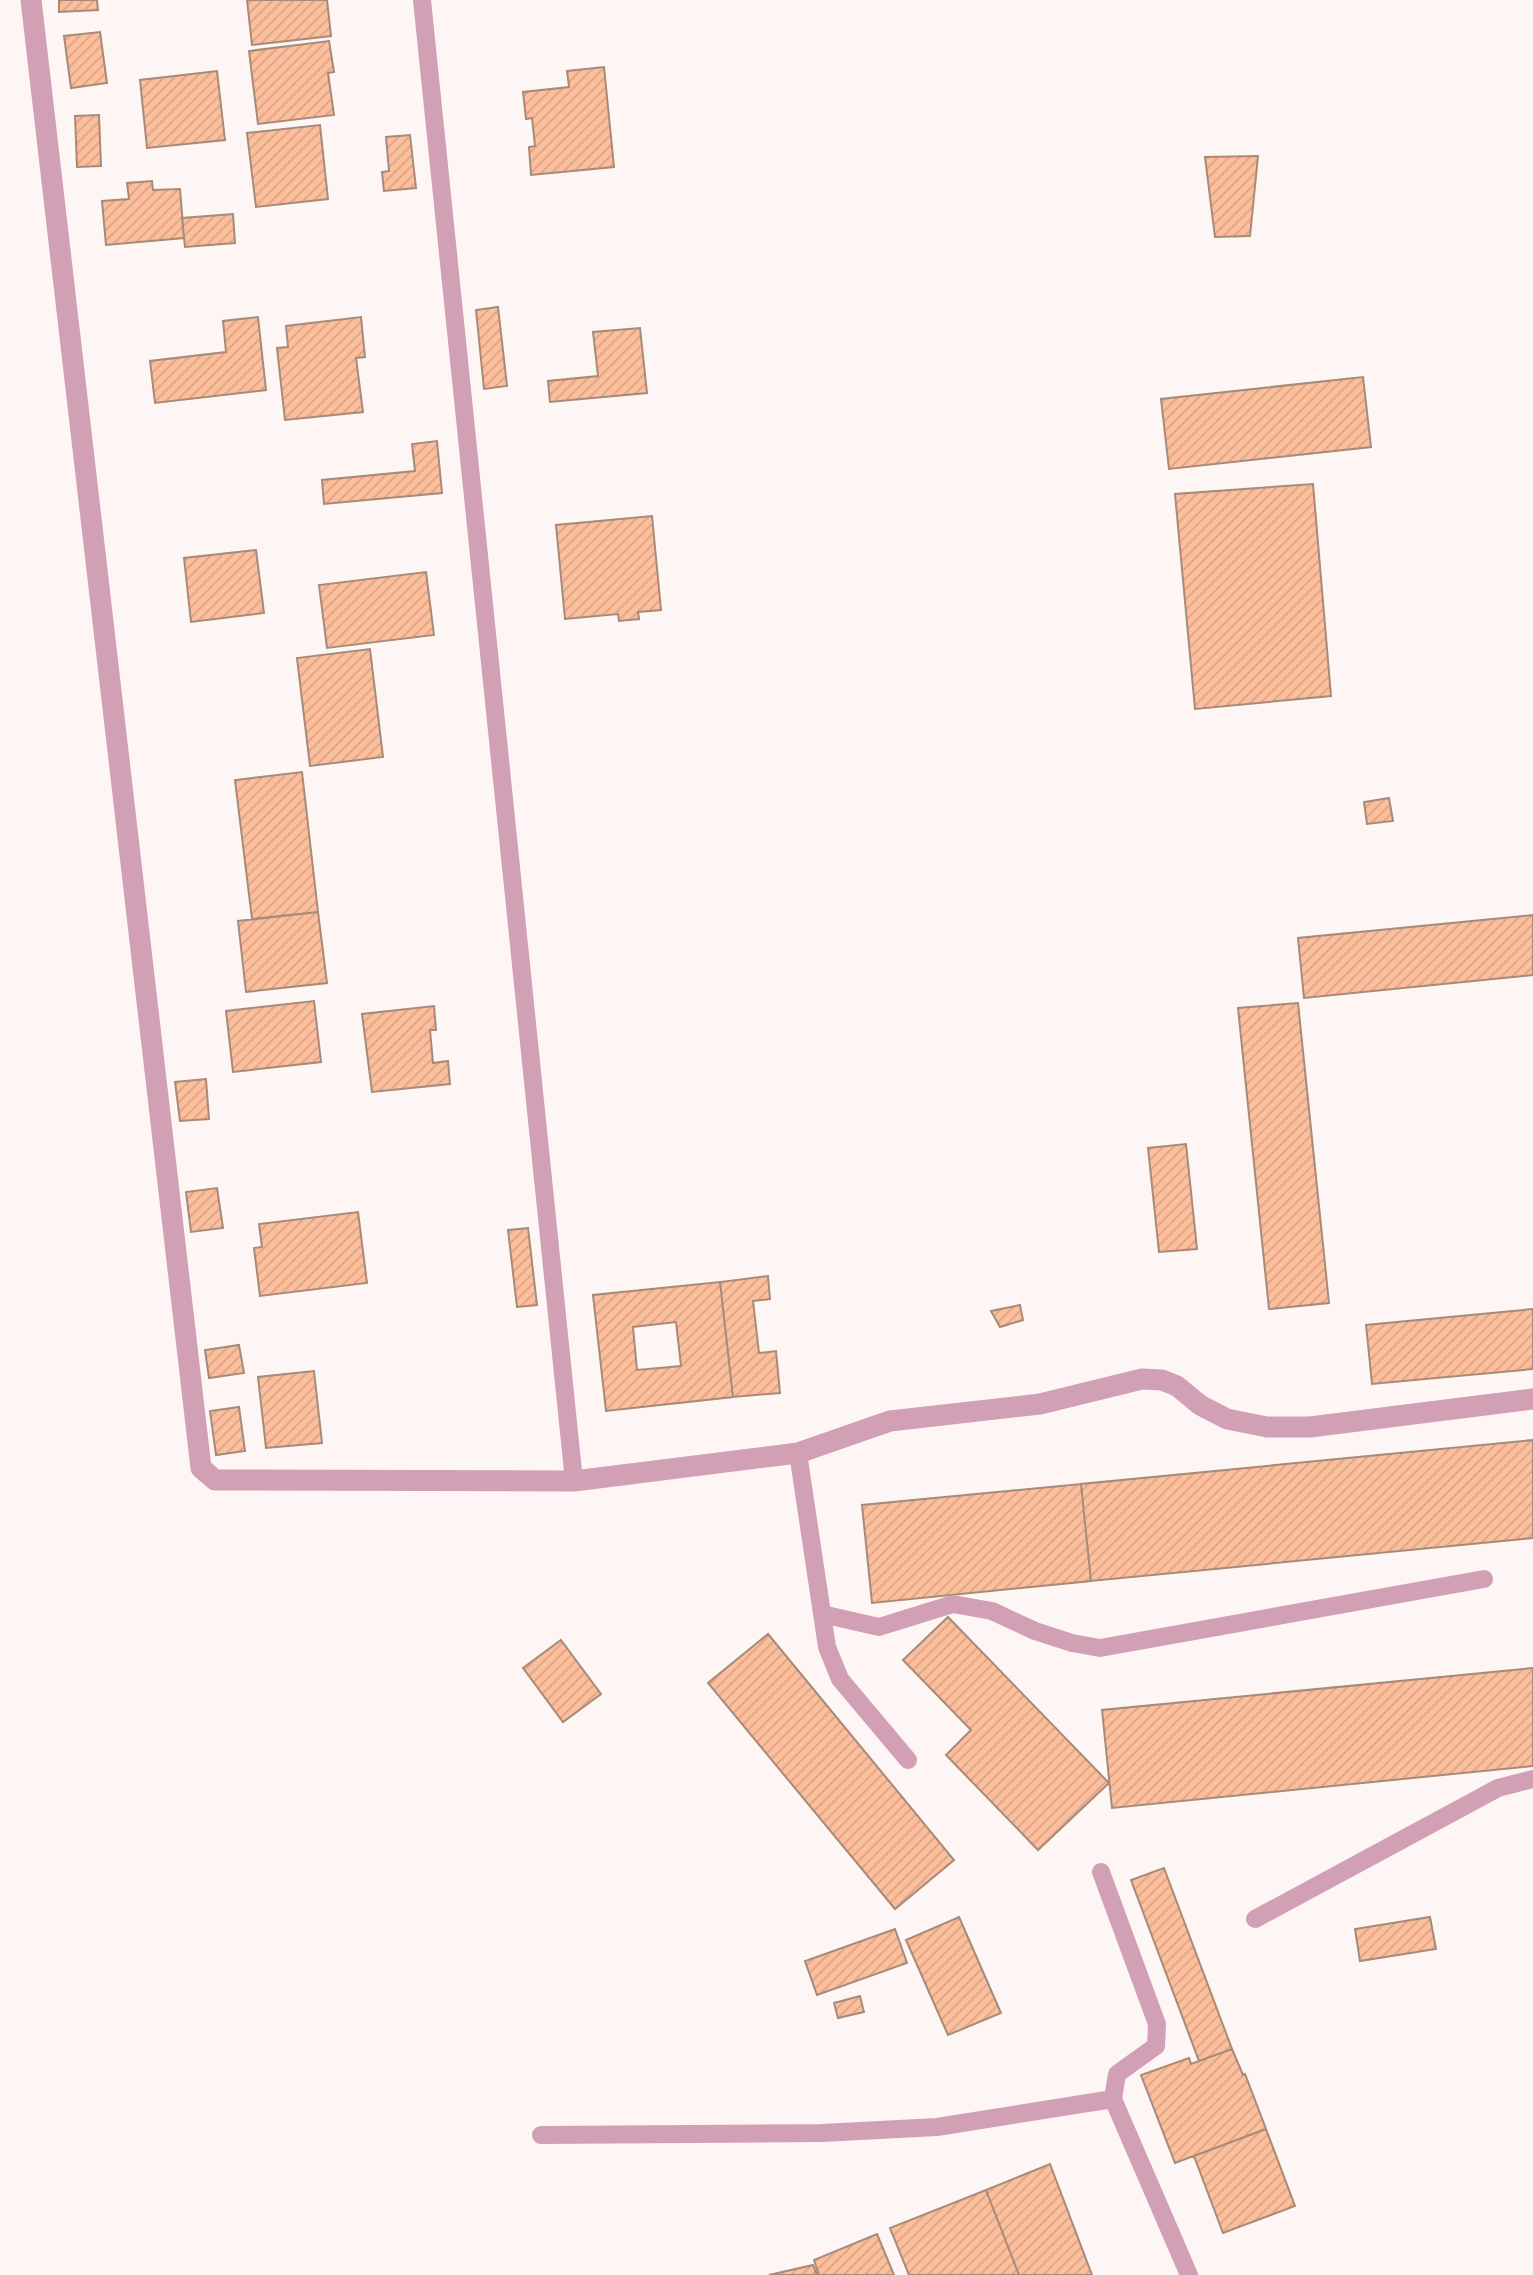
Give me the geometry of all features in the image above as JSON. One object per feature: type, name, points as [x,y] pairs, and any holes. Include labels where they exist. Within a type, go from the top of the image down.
[{"type":"street","points":[[31,0],[201,1468],[215,1480],[574,1481],[798,1454],[890,1420],[1040,1404],[1142,1379],[1162,1380],[1177,1386],[1200,1405],[1227,1419],[1267,1427],[1310,1427],[1533,1399]]},
{"type":"lane","points":[[422,0],[574,1481]]},
{"type":"lane","points":[[798,1454],[827,1647],[840,1679],[908,1760]]},
{"type":"lane","points":[[822,1614],[879,1627],[953,1604],[992,1611],[1035,1631],[1072,1643],[1100,1648],[1484,1579]]},
{"type":"lane","points":[[1255,1919],[1498,1788],[1533,1779]]},
{"type":"lane","points":[[1101,1872],[1157,2024],[1156,2046],[1117,2074],[1112,2099],[1189,2275]]},
{"type":"lane","points":[[541,2134],[822,2133],[937,2127],[1112,2099]]},
{"type":"building","points":[[59,0],[97,0],[98,10],[59,12]]},
{"type":"building","points":[[247,0],[327,0],[331,36],[252,45]]},
{"type":"building","points":[[100,32],[107,83],[71,88],[64,36]]},
{"type":"building","points":[[329,41],[334,72],[328,73],[334,115],[258,124],[249,51]]},
{"type":"building","points":[[604,67],[614,167],[531,175],[529,147],[535,146],[532,118],[526,119],[523,92],[569,87],[567,71]]},
{"type":"building","points":[[217,71],[225,140],[147,148],[140,80]]},
{"type":"building","points":[[99,115],[101,166],[77,167],[75,116]]},
{"type":"building","points":[[320,125],[328,199],[256,207],[247,133]]},
{"type":"building","points":[[410,135],[416,188],[384,191],[382,172],[389,171],[386,137]]},
{"type":"building","points":[[1258,156],[1250,236],[1215,237],[1205,157]]},
{"type":"building","points":[[152,181],[153,190],[180,189],[184,238],[106,245],[102,201],[129,199],[127,183]]},
{"type":"building","points":[[233,214],[235,243],[185,247],[182,218]]},
{"type":"building","points":[[498,307],[507,386],[484,389],[476,310]]},
{"type":"building","points":[[258,317],[266,390],[155,403],[150,361],[226,352],[223,321]]},
{"type":"building","points":[[361,317],[365,357],[356,358],[363,412],[285,420],[277,348],[288,347],[286,326]]},
{"type":"building","points":[[640,328],[647,393],[550,402],[548,381],[598,376],[593,332]]},
{"type":"building","points":[[1363,377],[1371,447],[1169,469],[1161,399]]},
{"type":"building","points":[[437,441],[442,493],[324,504],[322,480],[415,471],[412,444]]},
{"type":"building","points":[[1313,484],[1331,696],[1195,709],[1175,494]]},
{"type":"building","points":[[652,516],[661,610],[638,612],[639,619],[619,621],[618,614],[565,619],[556,525]]},
{"type":"building","points":[[256,550],[264,613],[191,622],[184,558]]},
{"type":"building","points":[[426,572],[434,635],[327,648],[319,585]]},
{"type":"building","points":[[370,649],[383,757],[310,766],[297,658]]},
{"type":"building","points":[[302,772],[318,912],[252,919],[235,780]]},
{"type":"building","points":[[1389,798],[1393,821],[1367,824],[1364,802]]},
{"type":"building","points":[[318,912],[327,983],[246,992],[238,921]]},
{"type":"building","points":[[1533,915],[1533,975],[1304,998],[1298,938]]},
{"type":"building","points":[[314,1001],[321,1062],[233,1072],[226,1011]]},
{"type":"building","points":[[1298,1003],[1329,1303],[1269,1309],[1238,1008]]},
{"type":"building","points":[[434,1006],[436,1030],[430,1030],[433,1063],[448,1061],[450,1084],[372,1092],[362,1014]]},
{"type":"building","points":[[206,1079],[209,1119],[180,1121],[175,1082]]},
{"type":"building","points":[[1186,1144],[1197,1249],[1159,1252],[1148,1148]]},
{"type":"building","points":[[217,1188],[223,1228],[191,1232],[186,1192]]},
{"type":"building","points":[[358,1212],[367,1283],[260,1296],[254,1248],[262,1247],[259,1224]]},
{"type":"building","points":[[528,1228],[537,1305],[517,1307],[508,1230]]},
{"type":"building","points":[[768,1276],[770,1299],[753,1301],[759,1353],[776,1351],[780,1393],[733,1397],[720,1282]]},
{"type":"building","points":[[720,1282],[733,1397],[606,1411],[593,1295]],"holes":[[[676,1322],[681,1366],[637,1370],[633,1327]]]},
{"type":"building","points":[[1020,1305],[1023,1320],[1000,1327],[991,1311]]},
{"type":"building","points":[[1533,1309],[1533,1369],[1372,1384],[1366,1325]]},
{"type":"building","points":[[239,1345],[244,1373],[209,1378],[205,1350]]},
{"type":"building","points":[[314,1371],[322,1443],[266,1448],[258,1377]]},
{"type":"building","points":[[239,1407],[245,1451],[216,1455],[210,1411]]},
{"type":"building","points":[[1533,1440],[1533,1538],[1091,1581],[1081,1484]]},
{"type":"building","points":[[1081,1484],[1091,1581],[872,1603],[862,1505]]},
{"type":"building","points":[[948,1617],[1109,1783],[1038,1850],[946,1755],[971,1730],[903,1660]]},
{"type":"building","points":[[768,1634],[954,1860],[895,1909],[708,1683]]},
{"type":"building","points":[[561,1640],[601,1694],[563,1722],[523,1668]]},
{"type":"building","points":[[1533,1668],[1533,1766],[1112,1808],[1102,1710]]},
{"type":"building","points":[[1164,1868],[1232,2049],[1199,2061],[1131,1880]]},
{"type":"building","points":[[959,1917],[1001,2013],[948,2035],[906,1940]]},
{"type":"building","points":[[1430,1917],[1436,1949],[1360,1961],[1355,1929]]},
{"type":"building","points":[[895,1929],[907,1963],[817,1995],[805,1961]]},
{"type":"building","points":[[860,1996],[864,2012],[838,2018],[834,2003]]},
{"type":"building","points":[[1232,2049],[1243,2075],[1245,2074],[1266,2129],[1175,2163],[1141,2075],[1189,2058],[1191,2064]]},
{"type":"building","points":[[1266,2129],[1295,2206],[1223,2233],[1194,2156]]},
{"type":"building","points":[[1050,2164],[1092,2275],[1019,2275],[986,2190]]},
{"type":"building","points":[[986,2190],[1019,2275],[909,2275],[890,2228]]},
{"type":"building","points":[[877,2234],[894,2275],[819,2275],[814,2260]]},
{"type":"building","points":[[813,2265],[817,2275],[769,2275]]}]
